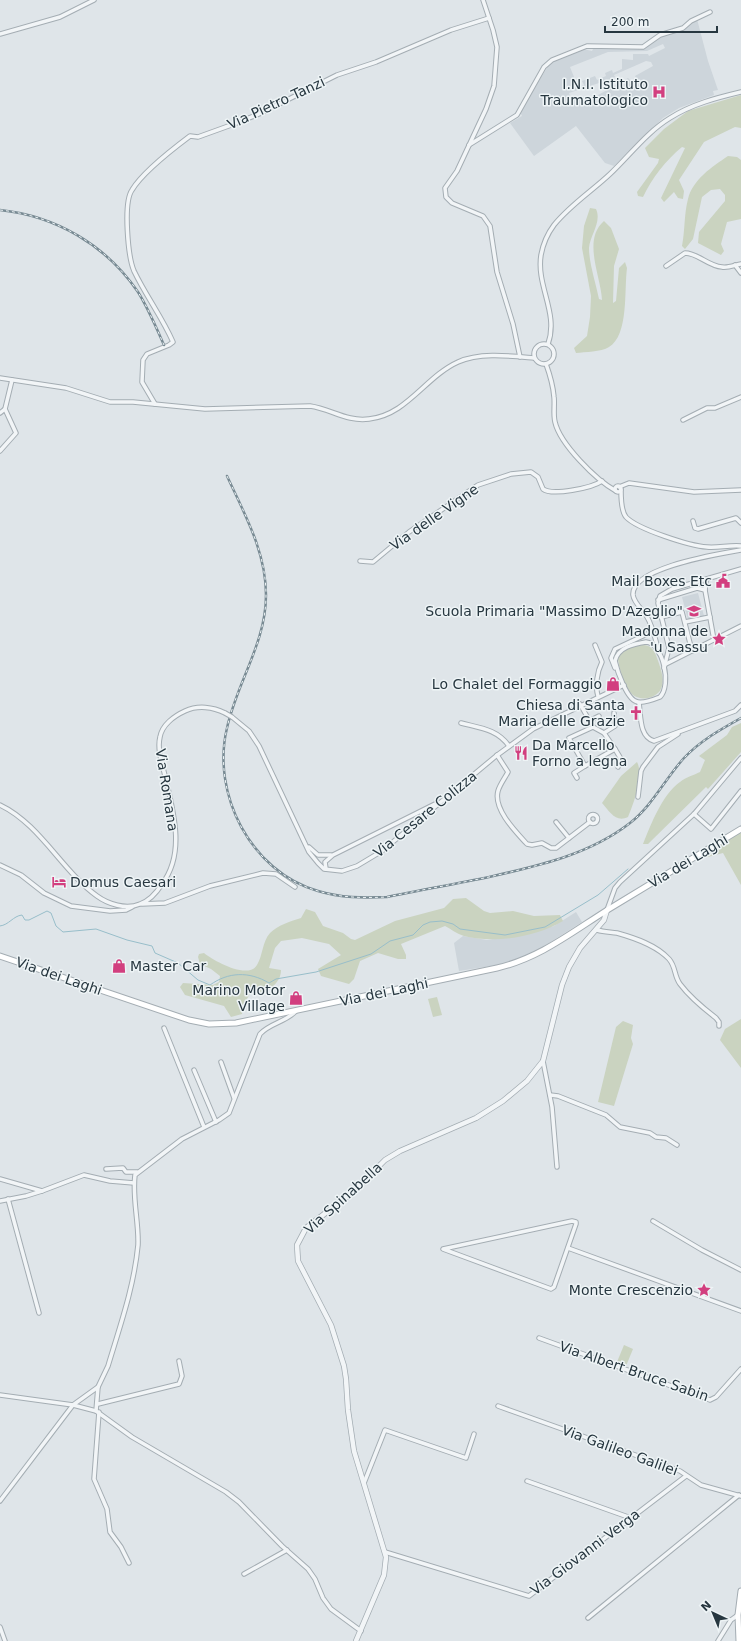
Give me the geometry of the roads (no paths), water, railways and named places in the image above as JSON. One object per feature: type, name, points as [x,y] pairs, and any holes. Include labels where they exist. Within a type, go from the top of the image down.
[{"type":"main road","name":"Via dei Laghi","points":[[0,956],[148,1007],[200,1022],[217,1024],[236,1023],[513,964],[539,954],[607,910],[741,829]]},
{"type":"main road","points":[[739,1641],[738,1615],[741,1591]]},
{"type":"street","points":[[0,34],[58,18],[94,0]]},
{"type":"street","points":[[483,0],[494,30],[497,48],[494,86],[486,109],[457,171],[447,183],[445,192],[452,203],[483,216],[490,226],[497,272],[513,324],[520,357]]},
{"type":"street","points":[[468,146],[517,115],[544,67],[552,60],[587,46],[643,47],[660,35],[677,31],[695,19],[710,12]]},
{"type":"street","name":"Via Pietro Tanzi","points":[[155,404],[142,382],[143,360],[148,354],[169,345],[172,342],[132,264],[128,212],[130,195],[133,188],[166,154],[190,136],[198,137],[234,124],[259,114],[338,75],[376,62],[452,30],[489,18]]},
{"type":"street","points":[[548,344],[551,331],[551,319],[544,292],[540,266],[541,255],[546,238],[553,226],[669,118],[703,102],[741,92]]},
{"type":"street","points":[[666,266],[685,253],[692,254],[717,266],[741,264]]},
{"type":"street","points":[[735,265],[741,273]]},
{"type":"street","points":[[0,378],[66,388],[105,401],[205,409],[310,406],[325,409],[347,419],[369,419],[381,417],[394,411],[415,396],[443,371],[461,361],[482,357],[520,357],[534,358],[540,364],[546,364],[552,360],[554,354],[552,348],[548,344],[541,344],[535,348],[534,358]]},
{"type":"street","points":[[546,364],[552,384],[554,416],[559,432],[570,450],[610,488],[618,489],[632,484],[694,492],[741,490]]},
{"type":"street","points":[[0,413],[5,409],[12,380]]},
{"type":"street","points":[[682,420],[708,408],[715,408],[741,397]]},
{"type":"street","points":[[0,451],[16,433],[5,409]]},
{"type":"street","name":"Via delle Vigne","points":[[360,561],[373,562],[409,532],[475,486],[511,474],[527,472],[535,474],[540,479],[542,489],[548,492],[575,490],[597,484],[602,481]]},
{"type":"street","points":[[618,489],[624,513],[627,518],[665,536],[705,547],[741,546]]},
{"type":"street","points":[[693,521],[694,527],[698,529],[736,518],[741,523]]},
{"type":"street","points":[[639,703],[656,698],[663,694],[666,686],[664,668],[647,616],[634,598],[633,590],[636,585],[652,573],[672,565],[741,550]]},
{"type":"street","points":[[664,668],[668,657],[669,648],[658,600],[663,594],[672,589],[706,581],[741,569]]},
{"type":"street","points":[[706,581],[705,590],[714,640]]},
{"type":"street","points":[[658,600],[697,588],[705,590]]},
{"type":"street","points":[[661,617],[682,612],[692,651]]},
{"type":"street","points":[[685,622],[710,617]]},
{"type":"street","points":[[666,664],[741,626]]},
{"type":"street","points":[[647,634],[621,645],[612,652],[612,659],[623,685],[632,698],[639,703],[643,733],[648,739],[656,741],[679,733],[735,711],[741,705]]},
{"type":"street","points":[[623,685],[616,664],[616,657],[619,652],[632,645],[646,642],[654,645],[659,653]]},
{"type":"street","points":[[595,645],[602,662],[598,671],[596,689],[598,696]]},
{"type":"street","points":[[661,660],[668,657]]},
{"type":"street","name":"Via Cesare Colizza","points":[[326,870],[342,871],[362,864],[382,851],[497,755],[533,729],[580,704],[623,685]]},
{"type":"street","points":[[580,704],[593,727],[604,733],[615,749],[621,759],[618,767]]},
{"type":"street","name":"Via Romana","points":[[0,804],[25,822],[94,894],[111,903],[133,906],[141,904],[147,901],[158,890],[167,878],[175,848],[175,820],[160,756],[160,738],[162,731],[169,721],[188,710],[210,708],[232,717],[249,731],[259,746],[303,838],[316,861],[326,870]]},
{"type":"street","points":[[604,733],[615,726],[614,713]]},
{"type":"street","points":[[590,721],[599,716]]},
{"type":"street","points":[[461,723],[489,730],[504,738],[509,746]]},
{"type":"street","points":[[585,766],[569,738],[593,727]]},
{"type":"street","points":[[638,797],[643,766],[658,747],[677,736],[679,733]]},
{"type":"street","points":[[577,778],[574,773],[615,749]]},
{"type":"street","name":"Via Cesare Colizza","points":[[497,755],[508,772],[498,792],[499,805],[506,817],[526,843],[532,845],[542,843],[549,848],[554,849],[590,822]]},
{"type":"street","points":[[607,910],[613,893],[620,882],[694,814],[741,758]]},
{"type":"street","points":[[694,814],[711,829],[741,791]]},
{"type":"street","points":[[326,870],[325,863],[332,855],[442,801]]},
{"type":"street","points":[[414,816],[416,820],[414,825]]},
{"type":"street","points":[[556,822],[569,838]]},
{"type":"street","name":"Via Romana","points":[[303,838],[316,854],[332,855]]},
{"type":"street","points":[[0,865],[21,874],[44,893],[71,906],[110,911],[126,910],[133,906]]},
{"type":"street","points":[[141,904],[165,903],[210,886],[268,873],[276,874],[295,887]]},
{"type":"street","name":"Via Spinabella","points":[[356,1641],[385,1572],[387,1562],[352,1442],[344,1366],[331,1325],[298,1260],[296,1249],[298,1239],[310,1224],[353,1192],[387,1159],[400,1151],[459,1127],[484,1114],[522,1086],[543,1061],[567,971],[577,953],[597,930],[606,916],[607,910]]},
{"type":"street","points":[[597,930],[618,934],[641,941],[661,952],[670,960],[675,968],[679,983],[716,1018],[719,1022],[719,1026]]},
{"type":"street","points":[[106,1169],[123,1168],[126,1172],[137,1172],[175,1146],[182,1139],[216,1122],[228,1112],[260,1034],[267,1028],[290,1017],[298,1009]]},
{"type":"street","points":[[164,1028],[204,1127]]},
{"type":"street","points":[[543,1061],[550,1096],[557,1167]]},
{"type":"street","points":[[221,1062],[234,1099]]},
{"type":"street","points":[[194,1070],[216,1122]]},
{"type":"street","points":[[550,1096],[558,1096],[606,1115],[620,1127],[650,1133],[656,1138],[666,1138],[677,1145]]},
{"type":"street","points":[[129,1563],[121,1547],[110,1532],[107,1510],[94,1479],[98,1387],[108,1366],[134,1275],[138,1241],[134,1183],[137,1172]]},
{"type":"street","points":[[0,1201],[42,1191],[84,1175],[110,1181],[134,1183]]},
{"type":"street","points":[[0,1179],[42,1191]]},
{"type":"street","points":[[8,1199],[39,1313]]},
{"type":"street","points":[[575,1221],[576,1224],[568,1248],[554,1287],[551,1290],[443,1249],[575,1221]]},
{"type":"street","points":[[653,1221],[702,1250],[741,1270]]},
{"type":"street","points":[[568,1248],[741,1311]]},
{"type":"street","name":"Via Albert Bruce Sabin","points":[[539,1338],[709,1399],[716,1398],[741,1369]]},
{"type":"street","points":[[98,1404],[179,1384],[182,1376],[179,1361]]},
{"type":"street","points":[[0,1501],[74,1405],[98,1387]]},
{"type":"street","points":[[0,1395],[74,1405],[98,1411],[132,1437],[229,1494],[312,1574],[331,1609],[361,1631]]},
{"type":"street","name":"Via Galileo Galilei","points":[[498,1406],[680,1471],[706,1487],[740,1495]]},
{"type":"street","points":[[364,1484],[385,1430],[466,1458],[474,1434]]},
{"type":"street","name":"Via Giovanni Verga","points":[[385,1552],[528,1596],[686,1476]]},
{"type":"street","points":[[527,1480],[630,1518]]},
{"type":"street","points":[[588,1618],[740,1495]]},
{"type":"street","points":[[244,1574],[287,1550]]},
{"type":"street","points":[[718,1641],[731,1620],[738,1615]]},
{"type":"street","points":[[0,1627],[5,1641]]},
{"type":"waterway","points":[[0,926],[22,915],[25,920],[29,920],[47,911],[51,913],[56,926],[63,932],[96,929],[127,940],[152,946],[155,953],[178,963],[198,980],[210,985],[231,975],[254,976],[269,983],[276,979],[316,972],[371,954],[390,941],[413,935],[423,925],[430,922],[442,921],[453,924],[460,929],[505,935],[545,927],[598,895],[628,869]]},
{"type":"railway","points":[[0,210],[21,213],[60,226],[95,247],[111,260],[138,292],[149,311],[164,345]]},
{"type":"railway","points":[[227,476],[247,519],[258,549],[265,579],[266,595],[265,613],[261,630],[237,695],[227,728],[224,753],[225,779],[231,804],[241,827],[256,848],[273,867],[294,881],[318,891],[335,895],[387,897],[489,877],[544,864],[562,858],[597,843],[630,823],[645,809],[677,766],[690,752],[711,736],[741,718]]},
{"type":"place","name":"I.N.I. Istituto Traumatologico","points":[[659,92]]},
{"type":"place","name":"Mail Boxes Etc","points":[[723,581]]},
{"type":"place","name":"Scuola Primaria \"Massimo D'Azeglio\"","points":[[694,611]]},
{"type":"place","name":"Madonna de 'u Sassu","points":[[719,639]]},
{"type":"place","name":"Lo Chalet del Formaggio","points":[[613,684]]},
{"type":"place","name":"Chiesa di Santa Maria delle Grazie","points":[[636,713]]},
{"type":"place","name":"Da Marcello Forno a legna","points":[[521,753]]},
{"type":"place","name":"Domus Caesari","points":[[59,882]]},
{"type":"place","name":"Master Car","points":[[119,966]]},
{"type":"place","name":"Marino Motor Village","points":[[296,998]]},
{"type":"place","name":"Monte Crescenzio","points":[[704,1290]]}]
